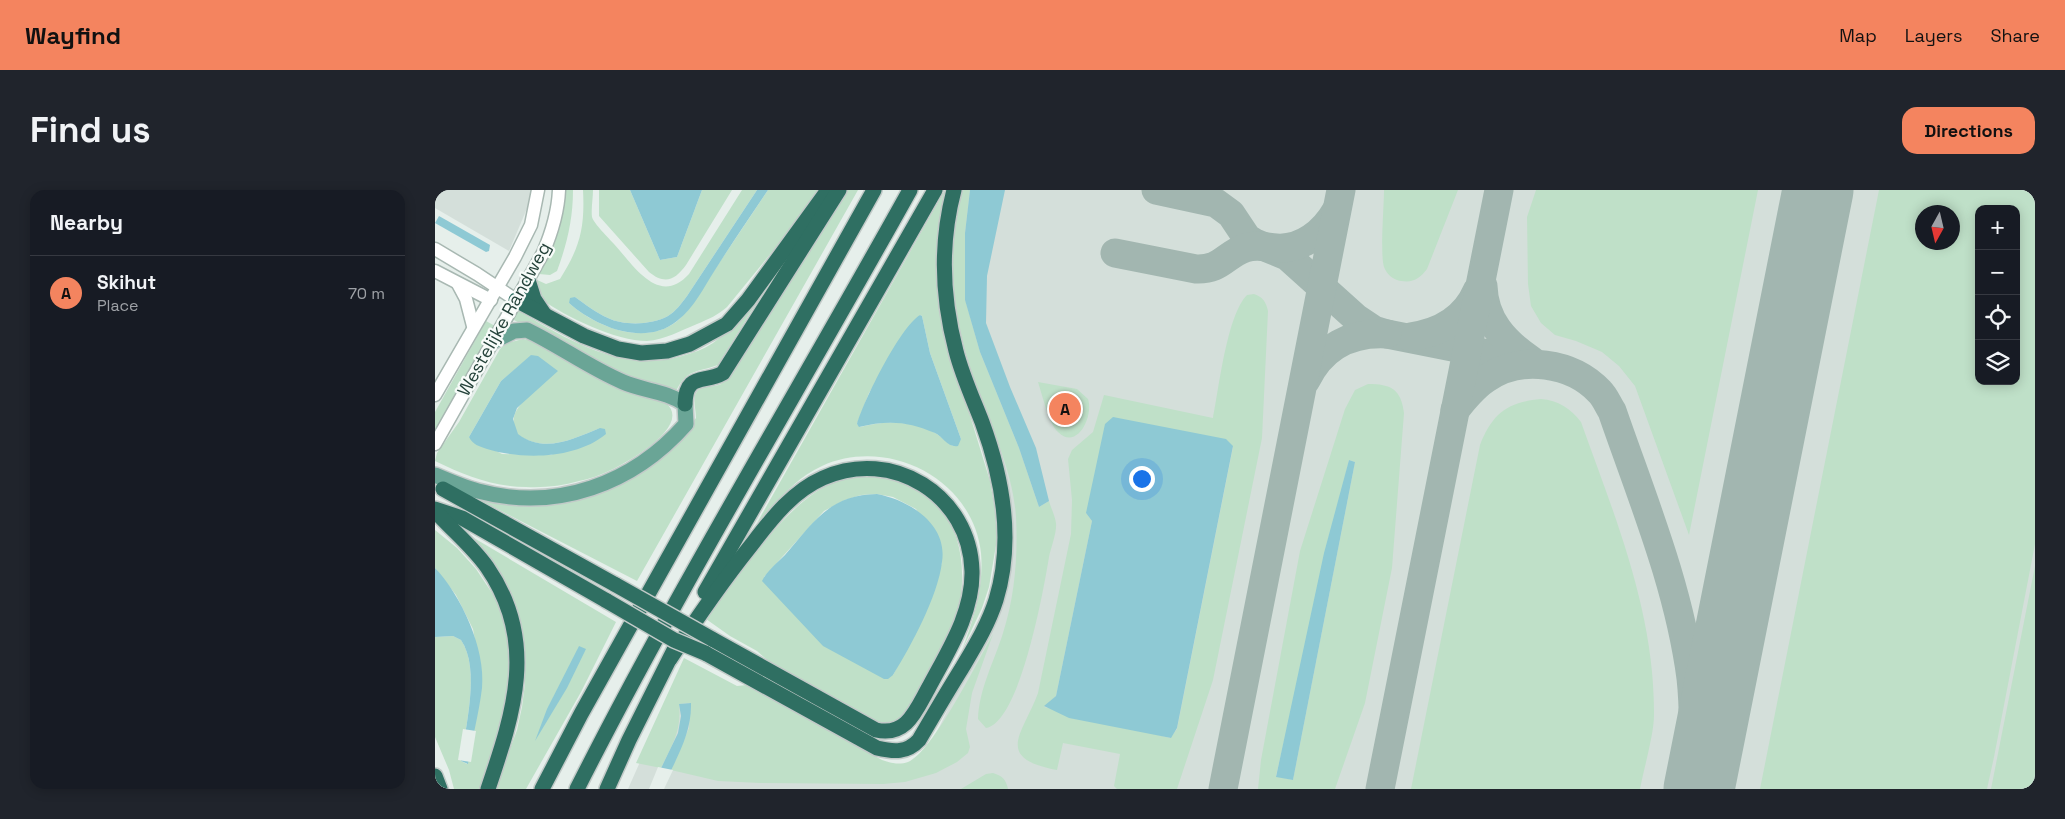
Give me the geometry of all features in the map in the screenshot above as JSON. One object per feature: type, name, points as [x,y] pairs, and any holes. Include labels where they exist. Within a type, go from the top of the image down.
[{"type":"highway","points":[[516,300],[584,336],[618,349],[641,353],[667,350],[690,344],[727,324],[748,300],[828,190]]},
{"type":"highway","points":[[685,404],[687,392],[694,382],[700,378],[718,376],[723,373],[839,190]]},
{"type":"highway","points":[[543,789],[585,705],[874,190]]},
{"type":"highway","points":[[577,789],[605,733],[695,569],[910,190]]},
{"type":"highway","points":[[607,789],[629,740],[700,600],[935,190]]},
{"type":"highway","points":[[435,510],[462,518],[674,640],[705,653],[877,748],[899,751],[914,746],[985,629],[996,600],[1002,571],[1005,538],[1003,505],[997,469],[962,371],[948,317],[944,283],[945,243],[954,190]]},
{"type":"highway","points":[[528,280],[531,292],[545,316]]},
{"type":"highway","points":[[440,482],[615,585],[712,640],[876,730],[887,732],[900,729],[915,712],[955,639],[965,615],[972,571],[969,548],[963,530],[956,516],[941,499],[926,486],[909,476],[873,469],[851,470],[823,478],[796,494],[775,514],[730,572],[670,659]]},
{"type":"highway","points":[[435,510],[476,553],[490,572],[503,598],[514,634],[517,664],[515,698],[511,719],[488,789]]},
{"type":"highway","points":[[435,776],[440,789]]},
{"type":"main road","points":[[440,482],[479,491],[528,498],[559,496],[586,490],[611,481],[635,469],[673,438],[686,424],[685,404],[669,394],[625,383],[527,330],[514,331],[492,342]]},
{"type":"street","name":"Westelijke Randweg","points":[[435,395],[473,326],[498,288],[531,225],[538,190]]},
{"type":"street","name":"Westelijke Randweg","points":[[435,444],[543,253],[553,232],[559,206],[559,190]]},
{"type":"street","points":[[435,249],[516,300]]},
{"type":"street","points":[[477,274],[495,272],[509,267]]},
{"type":"street","points":[[435,272],[491,300],[516,300]]},
{"type":"street","points":[[458,284],[466,299],[473,326]]},
{"type":"shaded area","points":[[435,190],[532,190],[531,199],[509,251],[435,208]]},
{"type":"shaded area","points":[[959,190],[2035,190],[2035,789],[628,789],[682,667],[890,767],[912,763],[929,748],[1003,596],[1012,529],[1010,503],[1003,468],[973,384],[955,315],[951,286],[951,240]]},
{"type":"green space","points":[[566,190],[573,190],[573,201],[569,231],[561,261],[557,271],[550,275],[539,274],[550,254],[557,234],[563,213]]},
{"type":"green space","points":[[583,190],[593,190],[592,217],[602,231],[648,280],[657,285],[667,286],[678,283],[689,274],[742,190],[757,190],[687,296],[676,310],[668,316],[646,323],[622,322],[599,314],[575,297],[569,303],[580,312],[606,326],[635,333],[649,333],[663,329],[676,322],[687,311],[768,190],[818,190],[776,247],[727,307],[713,317],[679,332],[660,339],[647,341],[621,337],[592,327],[541,299],[535,279],[546,284],[560,279],[577,247],[582,226]]},
{"type":"green space","points":[[599,190],[630,190],[660,260],[677,257],[702,190],[732,190],[686,265],[674,277],[665,279],[649,272],[599,216]]},
{"type":"green space","points":[[845,190],[858,190],[637,581],[478,499],[510,501],[558,500],[680,437],[696,418],[695,395],[697,392],[705,387],[721,384]]},
{"type":"green space","points":[[945,190],[949,190],[943,216],[964,396],[990,481],[997,539],[989,587],[982,608],[962,650],[977,602],[981,578],[981,553],[975,527],[962,504],[945,485],[923,470],[899,461],[874,457],[847,458],[822,466],[803,477],[757,523]],"holes":[[[920,315],[922,316],[930,353],[961,439],[953,446],[937,434],[919,426],[889,422],[860,427],[857,424],[869,393]]]},
{"type":"green space","points":[[962,190],[970,190],[965,233],[965,299],[980,352],[1019,448],[1039,507],[1049,501],[1056,523],[1055,536],[1036,623],[1020,680],[1009,704],[998,720],[986,728],[978,719],[979,708],[984,686],[1003,633],[1013,590],[1016,561],[1016,517],[1007,468],[970,366],[958,317],[952,265],[956,215]]},
{"type":"green space","points":[[1384,190],[1458,190],[1427,269],[1413,280],[1396,280],[1389,275],[1384,267],[1382,242]]},
{"type":"green space","points":[[1536,190],[1758,190],[1689,535],[1635,386],[1619,366],[1602,352],[1576,341],[1555,335],[1541,323],[1531,306],[1528,284],[1527,217]]},
{"type":"green space","points":[[1879,190],[2035,190],[2035,544],[1987,789],[1760,789]]},
{"type":"green space","points":[[778,268],[718,365],[688,375],[675,393],[638,384],[512,319],[517,310],[575,342],[617,357],[638,360],[660,360],[682,356],[713,343],[731,327]]},
{"type":"green space","points":[[1254,294],[1262,298],[1268,311],[1262,438],[1213,680],[1177,789],[1117,789],[1114,786],[1120,754],[1063,743],[1057,770],[1037,765],[1025,759],[1019,751],[1018,742],[1038,693],[1071,534],[1072,500],[1068,459],[1072,450],[1093,432],[1104,395],[1213,418],[1229,335],[1234,318],[1247,295]],"holes":[[[1233,447],[1177,729],[1170,738],[1044,707],[1056,696],[1092,521],[1086,513]]]},
{"type":"green space","points":[[486,321],[495,326],[435,433],[435,412]]},
{"type":"green space","points":[[523,339],[529,340],[613,387],[666,403],[672,412],[671,422],[665,432],[655,442],[619,466],[595,477],[573,483],[546,487],[502,485],[468,475],[435,461],[437,453],[459,422],[500,349],[507,343]],"holes":[[[532,355],[522,403],[515,414],[514,425],[517,434],[527,440],[548,444],[559,443],[600,428],[551,455],[502,454],[469,437],[501,381]]]},
{"type":"green space","points":[[1038,382],[1077,389],[1088,399],[1089,414],[1082,429],[1077,434],[1072,437],[1065,437],[1055,428]]},
{"type":"green space","points":[[1368,384],[1389,387],[1400,398],[1404,413],[1392,568],[1365,703],[1335,789],[1258,789],[1261,760],[1300,551],[1345,409],[1355,390]],"holes":[[[1349,460],[1355,462],[1293,780],[1276,776]]]},
{"type":"green space","points":[[1541,399],[1553,401],[1564,406],[1581,422],[1631,566],[1648,639],[1653,677],[1654,723],[1640,789],[1411,789],[1480,445],[1490,425],[1502,412],[1519,403]]},
{"type":"green space","points":[[870,476],[897,481],[920,491],[937,505],[950,523],[958,544],[962,567],[957,618],[907,718],[883,726],[773,665],[757,651],[730,636],[706,619],[766,540],[802,503],[821,489],[840,480]],"holes":[[[877,494],[893,497],[916,509],[942,551],[942,562],[929,604],[893,675],[764,577],[824,511],[845,500],[861,495]]]},
{"type":"green space","points":[[435,530],[457,548],[476,569],[498,602],[505,622],[510,650],[508,709],[481,789],[454,789],[449,770],[435,737],[435,637],[453,636],[461,640],[467,652],[471,682],[461,761],[467,764],[482,680],[473,629],[456,595],[435,568]]},
{"type":"green space","points":[[462,531],[616,622],[581,692],[526,789],[495,789],[517,730],[522,707],[525,684],[524,651],[520,625]]},
{"type":"green space","points":[[2035,566],[2035,789],[1991,789]]},
{"type":"green space","points":[[993,634],[972,693],[966,729],[970,747],[968,753],[957,762],[936,773],[905,782],[883,784],[760,783],[718,781],[671,770],[689,728],[690,703],[679,704],[678,730],[661,768],[636,763],[684,658],[737,686],[747,685],[882,760],[895,763],[908,762],[918,755],[942,724]]},
{"type":"green space","points":[[993,773],[1003,779],[1008,789],[961,789],[986,774]]},
{"type":"water","points":[[630,190],[702,190],[677,257],[660,260]]},
{"type":"water","points":[[757,190],[768,190],[694,304],[677,321],[664,329],[650,333],[621,331],[593,320],[569,303],[570,298],[575,297],[599,314],[622,322],[646,323],[668,316],[676,310],[687,296]]},
{"type":"water","points":[[970,190],[1005,190],[987,276],[986,323],[1036,448],[1049,501],[1039,507],[1019,448],[980,352],[965,300],[965,233]]},
{"type":"water","points":[[439,216],[490,245],[489,251],[486,252],[435,223]]},
{"type":"water","points":[[920,315],[922,316],[930,353],[961,439],[958,446],[948,444],[935,433],[916,426],[879,423],[859,427],[857,424],[875,382],[893,348],[912,322]]},
{"type":"water","points":[[531,355],[538,356],[558,371],[517,408],[513,419],[518,434],[528,440],[548,444],[569,440],[600,428],[605,429],[606,434],[594,442],[565,453],[533,456],[501,453],[472,442],[469,437],[501,381]]},
{"type":"water","points":[[1113,417],[1226,439],[1233,446],[1177,728],[1171,738],[1069,718],[1044,706],[1056,696],[1092,521],[1086,513],[1105,424]]},
{"type":"water","points":[[1349,460],[1355,462],[1293,780],[1276,777],[1324,553]]},
{"type":"water","points":[[877,494],[901,502],[924,516],[933,525],[939,536],[942,548],[942,562],[939,575],[923,620],[908,650],[893,675],[888,679],[884,679],[823,646],[762,581],[769,570],[824,512],[846,499]]},
{"type":"water","points":[[435,568],[445,579],[462,608],[476,640],[480,657],[482,688],[468,764],[461,761],[470,699],[470,666],[467,652],[461,640],[453,636],[435,637]]},
{"type":"water","points":[[579,646],[586,649],[567,688],[535,741],[547,709]]},
{"type":"water","points":[[691,703],[689,726],[677,758],[662,789],[651,789],[678,733],[681,716],[679,704]]},
{"type":"pier","points":[[463,729],[476,731],[471,762],[458,760]]},
{"type":"pier","points":[[658,767],[673,770],[664,789],[649,789]]},
{"type":"taxiway","points":[[1156,190],[1216,203],[1231,214],[1247,238],[1287,256],[1356,318],[1374,330],[1528,362]]},
{"type":"taxiway","points":[[1223,789],[1341,190]]},
{"type":"taxiway","points":[[1380,789],[1499,190]]},
{"type":"taxiway","points":[[1115,253],[1204,269],[1217,265],[1238,251],[1249,247],[1286,248],[1303,243],[1319,232],[1336,211]]},
{"type":"taxiway","points":[[1483,286],[1487,309],[1497,329],[1512,346],[1531,360]]},
{"type":"taxiway","points":[[1410,337],[1431,332],[1450,323],[1466,309],[1477,291]]},
{"type":"taxiway","points":[[1306,380],[1320,359],[1339,344],[1361,336],[1387,334]]},
{"type":"taxiway","points":[[1455,410],[1482,381],[1500,371],[1530,364],[1561,368],[1575,374],[1589,382],[1605,399],[1612,411],[1647,509],[1678,610],[1691,678],[1693,706],[1692,789]]},
{"type":"runway","points":[[1699,789],[1818,190]]},
{"type":"place","name":"Skihut","points":[[1065,409]]}]
